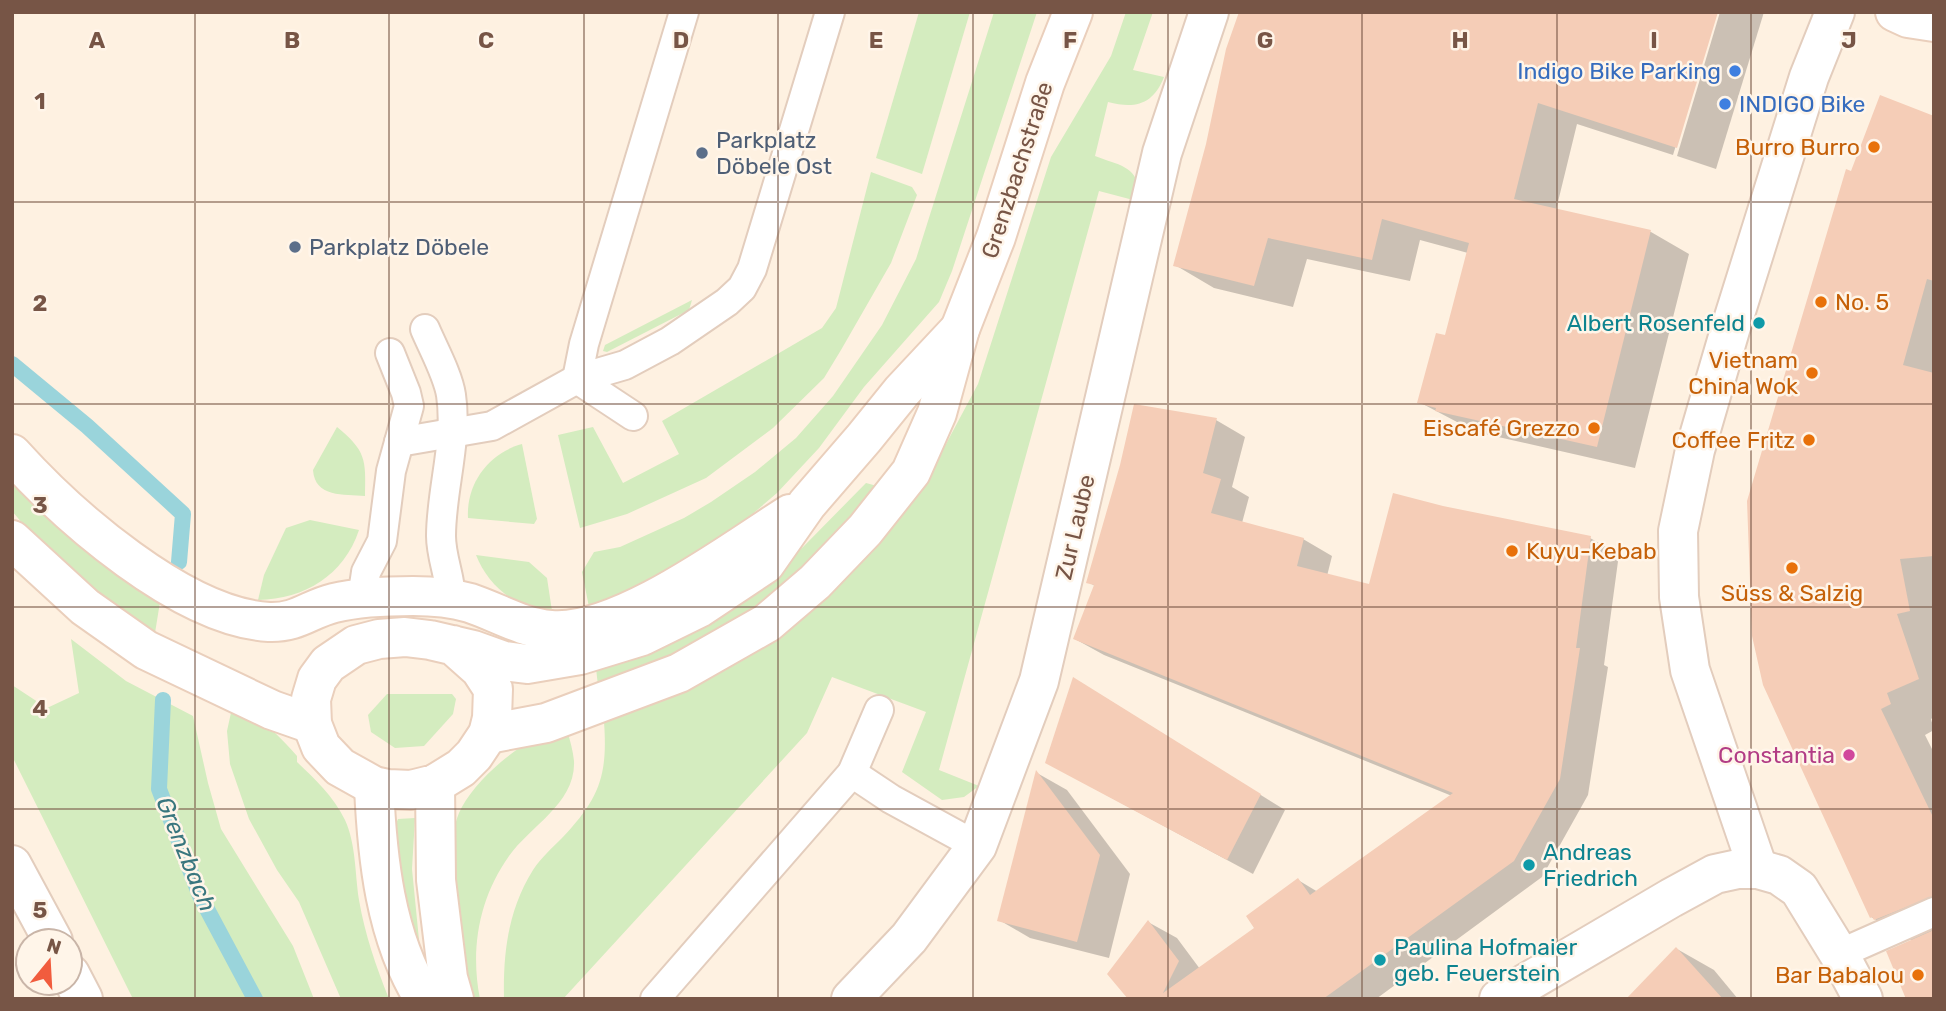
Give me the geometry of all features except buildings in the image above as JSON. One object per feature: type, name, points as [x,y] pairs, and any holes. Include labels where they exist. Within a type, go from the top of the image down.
[{"type":"street","name":"Grenzbachstraße","points":[[488,734],[546,723],[679,673],[767,623],[815,582],[865,530],[911,472],[937,412],[960,328],[996,237],[1045,83],[1073,12]]},
{"type":"street","name":"Zur Laube","points":[[850,999],[909,938],[977,846],[1039,681],[1163,152],[1209,12]]},
{"type":"street","points":[[1758,869],[1690,670],[1679,597],[1678,531],[1695,450],[1809,77],[1835,12]]},
{"type":"street","points":[[1895,12],[1908,18],[1934,22]]},
{"type":"street","name":"Grenzbachstraße","points":[[453,645],[504,661],[527,664],[580,655],[642,636],[699,608],[765,564],[807,504],[902,391],[960,328]]},
{"type":"street","name":"Grenzbachstraße","points":[[12,454],[39,484],[150,574],[204,605],[268,622],[297,620],[332,603],[412,596],[468,603],[529,626],[551,631],[576,629],[623,614],[685,583],[807,504]]},
{"type":"street","points":[[12,540],[85,607],[146,650],[272,710],[312,723]]},
{"type":"street","points":[[356,645],[362,599]]},
{"type":"street","points":[[452,600],[453,645]]},
{"type":"street","points":[[405,637],[453,645],[480,669],[493,689],[492,718],[488,734],[461,768],[435,784],[411,790],[373,786],[340,767],[321,747],[312,723],[312,699],[317,679],[328,663],[356,645],[379,639],[405,637]]},
{"type":"street","points":[[435,784],[436,880],[448,978],[454,999]]},
{"type":"street","points":[[373,786],[377,851],[399,951],[409,975],[424,999]]},
{"type":"street","points":[[12,865],[45,927]]},
{"type":"street","points":[[1499,999],[1671,898],[1716,874],[1738,869],[1758,869],[1779,875],[1799,889],[1863,999]]},
{"type":"lane","points":[[577,379],[584,344],[684,12]]},
{"type":"lane","points":[[399,442],[492,425],[577,379],[625,365],[670,341],[727,302],[742,288],[752,269],[830,12]]},
{"type":"lane","points":[[425,329],[451,394],[451,433],[441,549],[451,582],[452,600]]},
{"type":"lane","points":[[362,599],[366,572],[382,541],[391,471],[409,406],[407,393],[390,353]]},
{"type":"lane","points":[[577,379],[633,416]]},
{"type":"lane","points":[[655,999],[852,773],[879,710]]},
{"type":"lane","points":[[852,773],[891,799],[977,846]]},
{"type":"lane","points":[[1839,954],[1934,912]]},
{"type":"green space","points":[[919,12],[970,12],[922,174],[876,158]]},
{"type":"green space","points":[[994,12],[1037,12],[952,271],[939,302],[864,387],[819,448],[777,493],[735,529],[655,580],[589,607],[582,572],[594,552],[620,547],[684,518],[755,472],[796,438],[833,396],[882,325],[916,259]]},
{"type":"green space","points":[[1126,12],[1153,12],[1133,70],[1164,77],[1154,94],[1142,103],[1127,105],[1108,102],[1095,156],[1121,165],[1133,174],[1138,189],[1137,201],[1099,191],[939,770],[979,786],[964,797],[942,800],[902,772],[926,712],[832,677],[807,733],[563,999],[504,999],[506,949],[518,901],[536,866],[575,824],[593,798],[602,772],[604,722],[689,686],[907,505],[946,444],[978,384],[1051,157],[1111,56]]},
{"type":"green space","points":[[871,172],[912,187],[917,195],[891,263],[824,378],[773,428],[706,478],[627,514],[580,528],[558,435],[593,427],[623,483],[679,454],[662,421],[822,328],[836,308]]},
{"type":"green space","points":[[692,300],[689,310],[607,352],[603,351],[605,345]]},
{"type":"green space","points":[[337,427],[354,443],[362,457],[365,496],[332,493],[319,486],[315,479],[313,470]]},
{"type":"green space","points":[[522,444],[537,519],[534,524],[468,518],[471,493],[482,471],[499,454]]},
{"type":"green space","points":[[12,482],[82,547],[160,602],[155,633],[114,607],[23,524],[12,511]]},
{"type":"green space","points":[[866,483],[877,486],[872,498],[769,598],[697,645],[598,686],[596,668],[725,608],[803,547]]},
{"type":"green space","points":[[310,520],[359,530],[343,560],[320,582],[292,595],[258,600],[264,575],[286,528]]},
{"type":"green space","points":[[476,555],[529,562],[547,578],[552,611],[527,607],[506,595],[488,577]]},
{"type":"green space","points":[[71,639],[126,681],[193,716],[221,829],[293,946],[314,999],[133,999],[12,756],[12,685],[47,708],[79,693]]},
{"type":"green space","points":[[387,694],[452,694],[456,699],[453,714],[424,746],[395,748],[371,732],[368,715]]},
{"type":"green space","points":[[232,708],[268,727],[282,740],[297,756],[297,762],[330,796],[345,820],[353,849],[364,926],[389,999],[341,999],[299,902],[277,870],[249,819],[230,764],[227,731]]},
{"type":"green space","points":[[567,730],[574,757],[573,776],[560,802],[509,856],[490,889],[477,943],[480,999],[473,999],[462,958],[454,905],[452,853],[459,813],[480,782],[511,754],[531,741]]},
{"type":"green space","points":[[415,818],[412,869],[420,950],[415,952],[398,871],[396,824],[398,819]]},
{"type":"waterway","name":"Grenzbach","points":[[12,364],[87,426],[183,514],[179,562]]},
{"type":"waterway","name":"Grenzbach","points":[[163,700],[159,789],[200,896],[255,999]]},
{"type":"place","name":"Indigo Bike Parking","points":[[1735,71]]},
{"type":"place","name":"INDIGO Bike","points":[[1725,104]]},
{"type":"place","name":"Burro Burro","points":[[1874,147]]},
{"type":"place","name":"Parkplatz Döbele Ost","points":[[702,153]]},
{"type":"place","name":"Parkplatz Döbele","points":[[295,247]]},
{"type":"place","name":"No. 5","points":[[1821,302]]},
{"type":"place","name":"Albert Rosenfeld","points":[[1759,323]]},
{"type":"place","name":"Vietnam China Wok","points":[[1812,373]]},
{"type":"place","name":"Eiscafé Grezzo","points":[[1594,428]]},
{"type":"place","name":"Coffee Fritz","points":[[1809,440]]},
{"type":"place","name":"Kuyu-Kebab","points":[[1512,551]]},
{"type":"place","name":"Süss & Salzig","points":[[1792,568]]},
{"type":"place","name":"Constantia","points":[[1849,755]]},
{"type":"place","name":"Andreas Friedrich","points":[[1529,865]]},
{"type":"place","name":"Paulina Hofmaier geb. Feuerstein","points":[[1380,960]]},
{"type":"place","name":"Bar Babalou","points":[[1918,975]]}]
